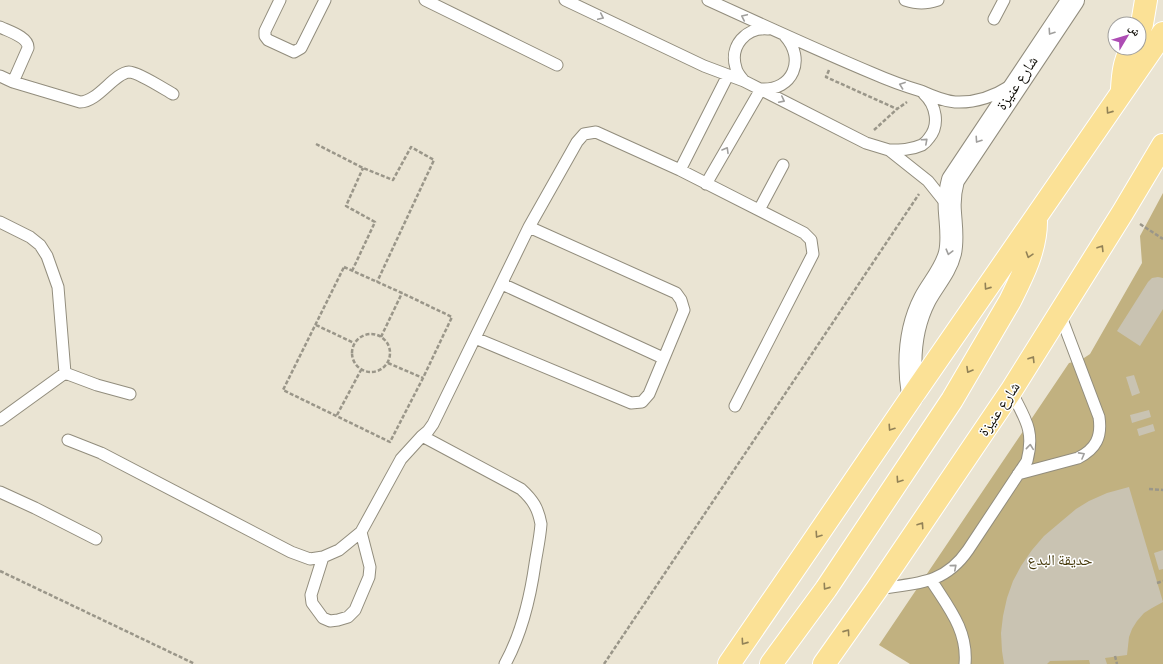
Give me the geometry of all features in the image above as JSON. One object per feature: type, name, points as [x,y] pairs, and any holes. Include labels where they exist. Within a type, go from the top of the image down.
[{"type":"main road","points":[[1143,16],[1146,0]]},
{"type":"main road","points":[[729,664],[912,395],[1163,33]]},
{"type":"main road","points":[[1122,92],[1124,64],[1128,56]]},
{"type":"main road","name":"شارع عنيزة","points":[[824,664],[877,589],[1011,391],[1060,314],[1163,145]]},
{"type":"main road","points":[[771,664],[826,589],[952,400],[1019,284],[1030,255],[1036,233],[1036,217]]},
{"type":"street","name":"شارع عنيزة","points":[[912,395],[911,355],[916,326],[925,299],[942,271],[949,255],[951,245],[952,233],[950,191],[953,180],[1073,0]]},
{"type":"lane","points":[[280,0],[265,31],[265,36],[268,40],[294,52],[301,48],[325,0]]},
{"type":"lane","points":[[425,0],[557,65]]},
{"type":"lane","points":[[566,0],[704,66],[761,89],[863,141],[889,150],[906,150],[915,148],[924,144],[934,131],[936,122],[933,106],[922,92]]},
{"type":"lane","points":[[708,0],[836,58],[901,85],[944,100],[968,102],[988,97],[1001,92],[1018,81]]},
{"type":"lane","points":[[905,0],[916,4],[938,0]]},
{"type":"lane","points":[[994,19],[1004,0]]},
{"type":"lane","points":[[0,27],[26,40],[28,44],[28,48],[13,82]]},
{"type":"lane","points":[[744,81],[736,70],[734,62],[734,55],[739,42],[750,32],[763,28],[771,29]]},
{"type":"lane","points":[[761,89],[776,88],[789,78],[793,71],[796,56],[794,48],[784,35]]},
{"type":"lane","points":[[0,76],[13,82],[80,102],[91,99],[122,74],[129,72],[139,75],[173,94]]},
{"type":"lane","points":[[680,170],[728,75]]},
{"type":"lane","points":[[706,184],[761,89]]},
{"type":"lane","points":[[68,440],[101,453],[291,552],[310,559],[323,557],[339,550],[361,532],[401,459],[433,424],[529,227],[578,142],[584,134],[596,132],[680,170],[804,233],[811,240],[814,254],[735,406]]},
{"type":"lane","points":[[889,150],[928,181],[944,201],[950,214]]},
{"type":"lane","points":[[759,210],[783,165]]},
{"type":"lane","points":[[0,222],[30,237],[40,245],[47,256],[58,287],[65,373]]},
{"type":"lane","points":[[475,338],[631,403],[642,402],[649,394],[684,310],[681,300],[676,293],[529,227]]},
{"type":"lane","points":[[502,284],[663,358]]},
{"type":"lane","points":[[1018,474],[1078,458],[1092,449],[1100,434],[1099,417],[1060,314]]},
{"type":"lane","points":[[65,373],[97,385],[130,394]]},
{"type":"lane","points":[[0,420],[65,373]]},
{"type":"lane","points":[[877,589],[931,580],[948,572],[961,560],[1027,461],[1030,451],[1029,429],[1011,391]]},
{"type":"lane","points":[[422,436],[521,489],[530,497],[536,506],[541,524],[532,587],[518,638],[505,664]]},
{"type":"lane","points":[[0,492],[96,539]]},
{"type":"lane","points":[[323,557],[311,595],[312,603],[323,618],[330,621],[348,617],[355,610],[369,577],[370,567],[361,532]]},
{"type":"lane","points":[[931,580],[958,624],[965,645],[965,664]]},
{"type":"path","points":[[836,58],[826,77],[897,109]]},
{"type":"path","points":[[863,141],[897,109],[922,92]]},
{"type":"path","points":[[316,144],[363,168],[393,180],[411,147],[434,160],[377,282]]},
{"type":"path","points":[[352,271],[375,222],[346,206],[363,168]]},
{"type":"path","points":[[604,664],[928,181]]},
{"type":"path","points":[[1123,212],[1163,239]]},
{"type":"path","points":[[344,267],[352,271],[452,317],[390,442],[283,390],[344,267]]},
{"type":"path","points":[[381,336],[402,293]]},
{"type":"path","points":[[316,325],[354,343]]},
{"type":"path","points":[[366,334],[381,336],[387,342],[390,349],[388,363],[376,372],[368,373],[361,370],[355,365],[352,358],[351,350],[354,343],[366,334]]},
{"type":"path","points":[[388,363],[423,378]]},
{"type":"path","points":[[337,416],[361,370]]},
{"type":"path","points":[[1150,489],[1163,490]]},
{"type":"path","points":[[0,571],[195,664]]},
{"type":"path","points":[[1157,583],[1163,581]]},
{"type":"path","points":[[1115,656],[1117,664]]},
{"type":"green space","name":"حديقة البدع","points":[[1163,193],[1163,664],[910,664],[879,645],[1069,363],[1081,360],[1090,354],[1142,263],[1140,236]]},
{"type":"building","points":[[1152,278],[1163,278],[1163,309],[1140,346],[1117,331],[1148,282]]},
{"type":"building","points":[[1134,375],[1140,393],[1132,396],[1126,377]]},
{"type":"building","points":[[1149,410],[1151,417],[1132,423],[1130,415]]},
{"type":"building","points":[[1153,424],[1155,431],[1139,436],[1137,429]]},
{"type":"building","points":[[1129,487],[1163,602],[1144,613],[1137,621],[1129,637],[1127,655],[1105,658],[1107,664],[1090,664],[1089,660],[1050,661],[1047,664],[1004,664],[1001,633],[1007,598],[1013,581],[1032,550],[1044,536],[1076,509],[1107,493]]},
{"type":"building","points":[[1163,550],[1163,569],[1159,570],[1154,553]]}]
